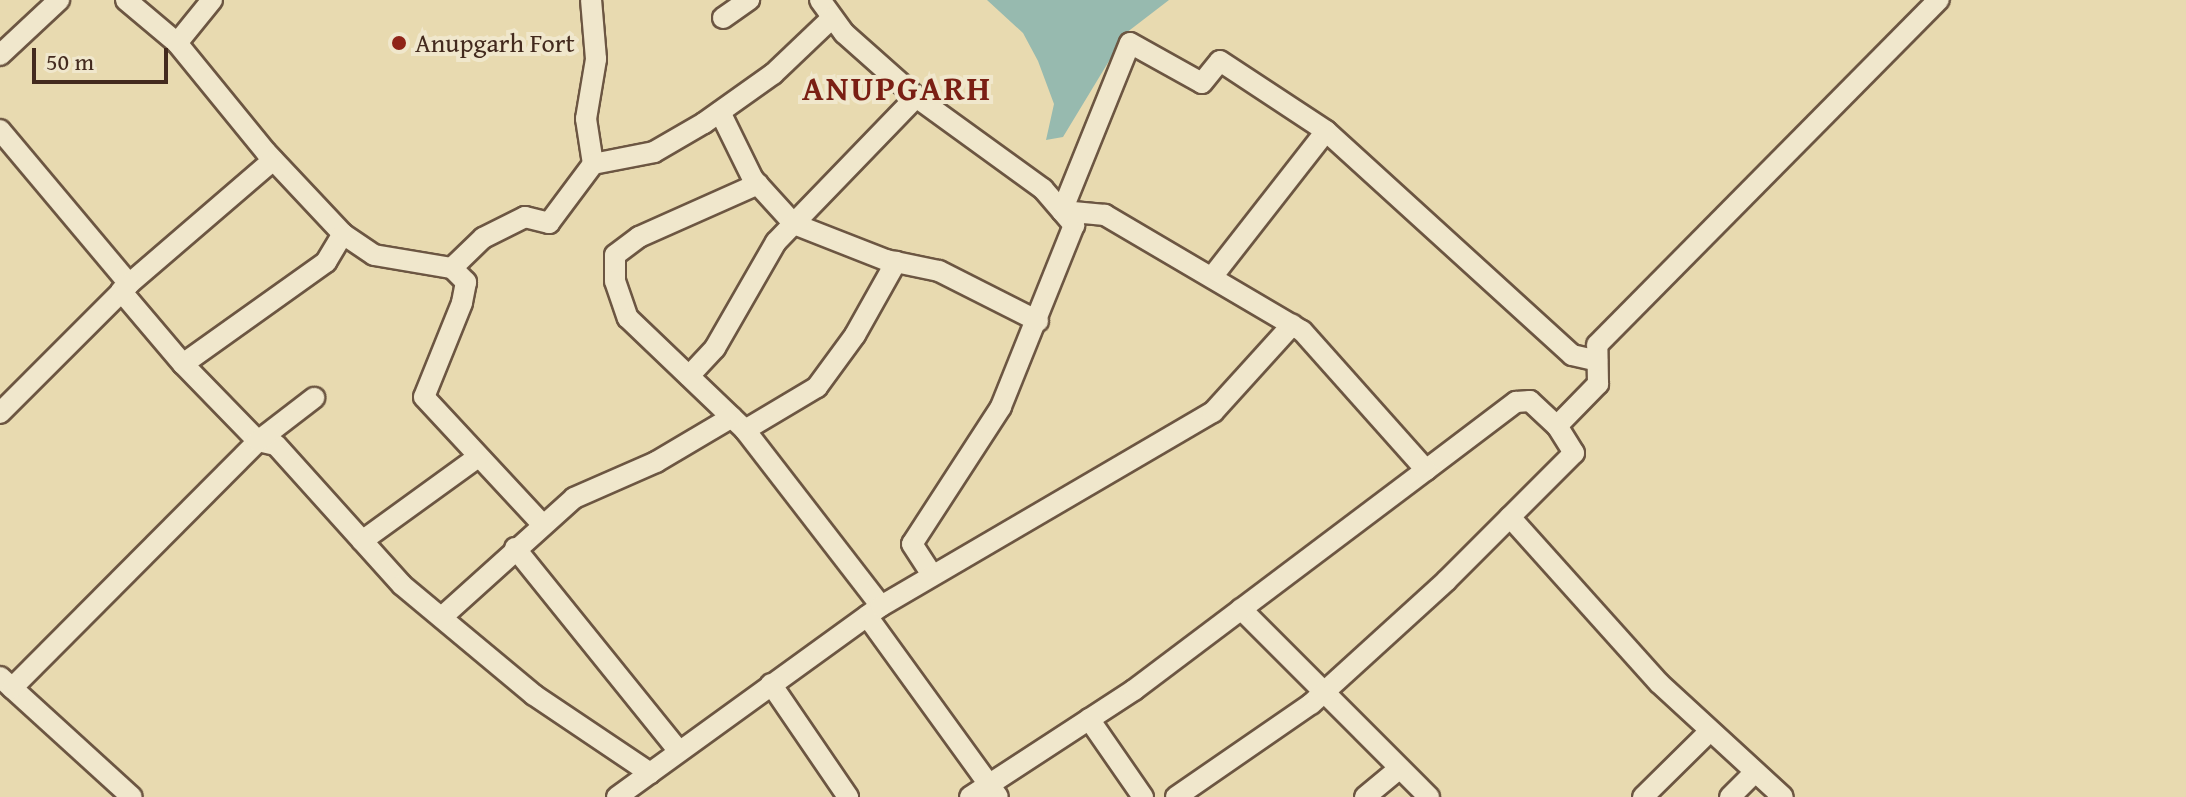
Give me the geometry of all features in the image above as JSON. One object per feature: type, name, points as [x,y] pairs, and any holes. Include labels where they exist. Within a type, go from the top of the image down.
[{"type":"street","points":[[0,55],[59,0]]},
{"type":"street","points":[[126,0],[177,43],[273,160],[343,234],[374,255],[452,268],[466,282],[424,397],[542,524]]},
{"type":"street","points":[[177,43],[212,0]]},
{"type":"street","points":[[591,0],[596,59],[586,119],[593,164]]},
{"type":"street","points":[[723,18],[749,0]]},
{"type":"street","points":[[820,0],[832,18],[916,97],[1043,189],[1074,225],[1001,407],[912,544],[932,575]]},
{"type":"street","points":[[1557,426],[1598,384],[1597,345],[1939,0]]},
{"type":"street","points":[[452,268],[483,238],[525,217],[549,223],[593,164],[654,152],[720,112],[773,74],[832,18]]},
{"type":"street","points":[[1062,211],[1130,43],[1202,83],[1220,61],[1326,131],[1572,355],[1597,361]]},
{"type":"street","points":[[689,376],[715,348],[776,242],[916,97]]},
{"type":"street","points":[[720,112],[758,184],[794,224],[896,262],[939,271],[1038,321]]},
{"type":"street","points":[[0,130],[183,364],[258,441],[276,445],[362,541],[442,617],[534,695],[650,773]]},
{"type":"street","points":[[1212,277],[1326,131]]},
{"type":"street","points":[[0,413],[125,287],[273,160]]},
{"type":"street","points":[[758,184],[639,237],[615,255],[615,281],[628,318],[738,424],[874,611],[993,791]]},
{"type":"street","points":[[1062,211],[1105,215],[1292,325],[1372,404],[1426,470]]},
{"type":"street","points":[[183,364],[326,262],[343,234]]},
{"type":"street","points":[[442,617],[574,498],[817,387],[855,335],[896,262]]},
{"type":"street","points":[[617,797],[874,611],[1213,412],[1292,325]]},
{"type":"street","points":[[132,797],[6,683],[258,441],[314,398]]},
{"type":"street","points":[[970,797],[993,791],[1516,402],[1530,401],[1557,426],[1574,453],[1510,517],[1322,695],[1176,797]]},
{"type":"street","points":[[362,541],[478,457]]},
{"type":"street","points":[[1510,517],[1710,731],[1783,797]]},
{"type":"street","points":[[515,548],[679,751]]},
{"type":"street","points":[[1241,609],[1322,695],[1429,797]]},
{"type":"street","points":[[771,684],[848,797]]},
{"type":"street","points":[[1089,719],[1143,797]]},
{"type":"street","points":[[1643,797],[1710,731]]},
{"type":"street","points":[[1365,797],[1400,768]]},
{"type":"street","points":[[1730,797],[1754,773]]},
{"type":"water","points":[[987,0],[1169,0],[1126,33],[1063,137],[1046,140],[1054,104],[1038,61],[1023,33]]},
{"type":"place","name":"Anupgarh Fort","points":[[399,43]]},
{"type":"district","name":"ANUPGARH","points":[[897,88]]}]
